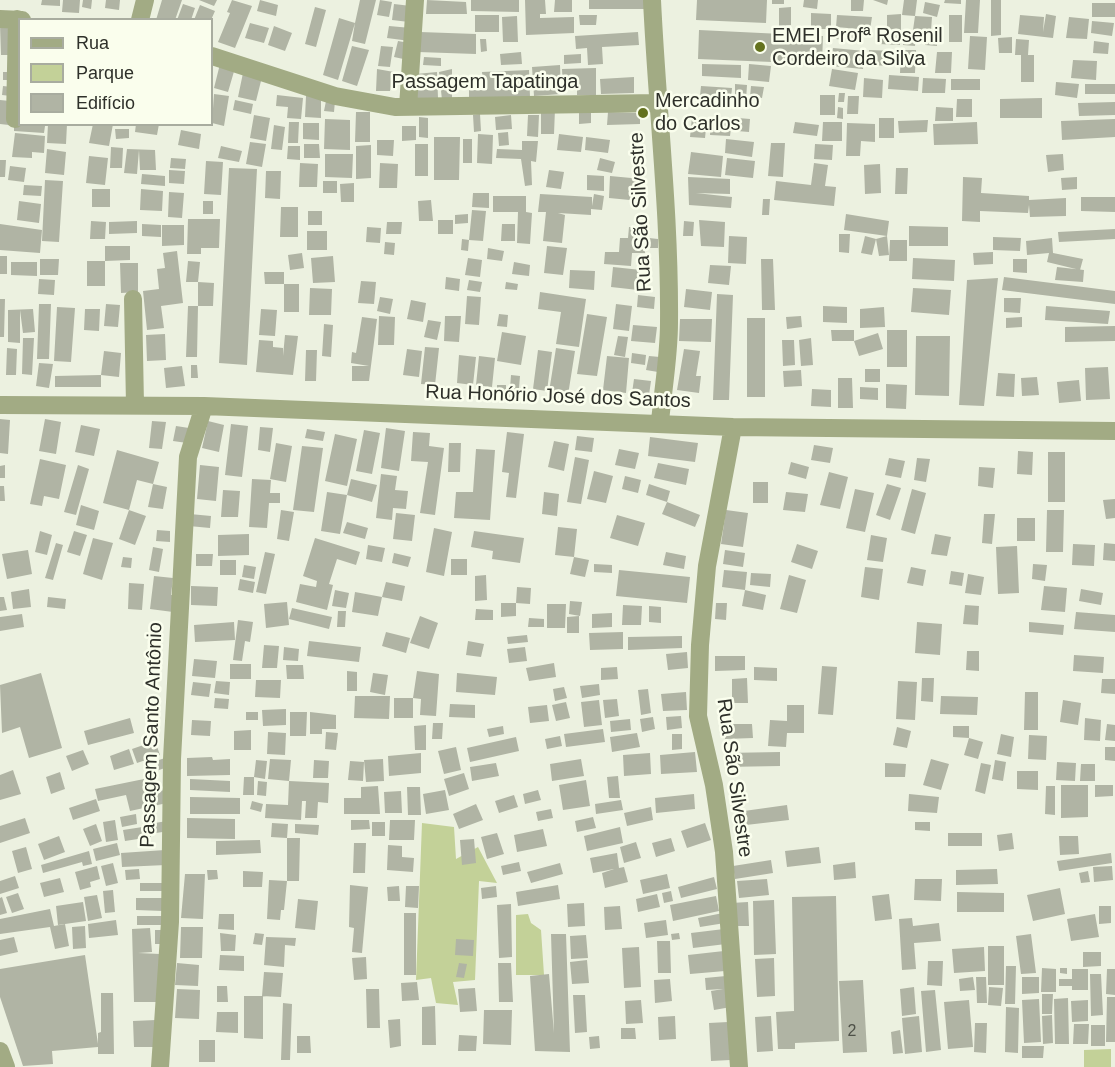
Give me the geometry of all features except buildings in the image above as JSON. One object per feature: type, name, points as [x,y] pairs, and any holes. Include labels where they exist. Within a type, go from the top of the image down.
[{"type":"street","points":[[140,18],[145,0]]},
{"type":"street","points":[[408,107],[415,0]]},
{"type":"street","name":"Rua São Silvestre","points":[[651,0],[657,103],[663,155],[669,324],[660,422]]},
{"type":"street","points":[[13,19],[15,119]]},
{"type":"street","name":"Passagem Tapatinga","points":[[213,56],[335,96],[408,107],[657,103]]},
{"type":"street","points":[[133,299],[135,405]]},
{"type":"street","name":"Rua Honório José dos Santos","points":[[0,405],[204,406],[660,422],[733,427],[1115,431]]},
{"type":"street","name":"Passagem Santo Antônio","points":[[160,1067],[170,922],[172,759],[188,457],[204,406]]},
{"type":"street","name":"Rua São Silvestre","points":[[733,427],[707,566],[700,645],[698,716],[714,784],[724,852],[739,1067]]},
{"type":"street","points":[[0,1051],[6,1067]]},
{"type":"green space","points":[[422,823],[454,827],[456,859],[478,847],[497,883],[479,881],[475,980],[453,982],[458,1005],[436,1003],[431,978],[416,980]]},
{"type":"green space","points":[[528,914],[531,923],[541,930],[544,975],[516,975],[516,915]]},
{"type":"green space","points":[[1111,1049],[1111,1067],[1084,1067],[1084,1050]]},
{"type":"place","name":"EMEI Profª Rosenil Cordeiro da Silva","points":[[760,47]]},
{"type":"place","name":"Mercadinho do Carlos","points":[[643,113]]}]
